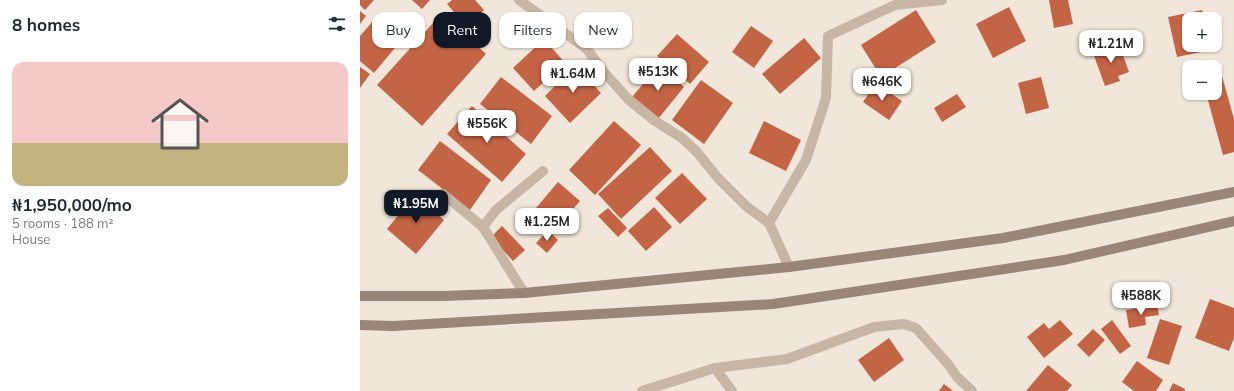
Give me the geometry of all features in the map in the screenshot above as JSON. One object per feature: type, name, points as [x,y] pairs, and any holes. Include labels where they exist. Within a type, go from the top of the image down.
[{"type":"main road","points":[[360,296],[443,296],[524,293],[789,267],[1003,238],[1234,192]]},
{"type":"main road","points":[[360,325],[409,325],[773,304],[1064,260],[1234,221]]},
{"type":"street","points":[[519,0],[587,49],[603,72],[628,99],[655,121],[682,138],[697,152],[717,177],[736,196],[769,223],[789,267]]},
{"type":"street","points":[[769,223],[806,160],[826,98],[828,36],[895,5],[942,0]]},
{"type":"street","points":[[483,227],[496,210],[543,171]]},
{"type":"street","points":[[443,194],[483,227],[524,293]]},
{"type":"street","points":[[642,391],[715,368],[787,359],[874,327],[904,324],[916,328],[948,364],[957,377],[972,391]]},
{"type":"street","points":[[715,368],[732,391]]},
{"type":"building","points":[[360,0],[374,0],[365,10],[360,5]]},
{"type":"building","points":[[412,0],[430,0],[422,9]]},
{"type":"building","points":[[452,0],[475,0],[484,10],[482,12],[454,12],[447,4]]},
{"type":"building","points":[[1049,0],[1068,0],[1073,24],[1054,28]]},
{"type":"building","points":[[1009,7],[1026,41],[993,58],[976,24]]},
{"type":"building","points":[[916,10],[936,42],[881,77],[861,45]]},
{"type":"building","points":[[1202,10],[1203,12],[1192,12]]},
{"type":"building","points":[[360,11],[366,16],[360,24]]},
{"type":"building","points":[[1182,14],[1182,52],[1201,52],[1177,57],[1168,17]]},
{"type":"building","points":[[372,22],[372,48],[395,48],[374,73],[360,61],[360,36]]},
{"type":"building","points":[[433,23],[433,48],[480,48],[486,54],[422,126],[377,85],[410,48],[425,48],[425,32]]},
{"type":"building","points":[[751,26],[773,41],[754,68],[732,52]]},
{"type":"building","points":[[677,34],[709,62],[690,84],[657,56]]},
{"type":"building","points":[[804,38],[821,58],[780,94],[762,74]]},
{"type":"building","points":[[1119,44],[1129,72],[1118,76],[1120,81],[1105,86],[1093,53]]},
{"type":"building","points":[[534,48],[552,48],[565,63],[534,91],[513,68]]},
{"type":"building","points":[[659,65],[684,87],[658,119],[632,97]]},
{"type":"building","points":[[575,66],[601,93],[570,123],[545,96]]},
{"type":"building","points":[[360,67],[370,74],[360,88]]},
{"type":"building","points":[[1222,76],[1234,119],[1234,152],[1223,155],[1208,100],[1222,100]]},
{"type":"building","points":[[501,77],[552,116],[531,144],[480,104]]},
{"type":"building","points":[[1041,77],[1049,108],[1026,114],[1018,83]]},
{"type":"building","points":[[701,80],[733,103],[704,144],[672,120]]},
{"type":"building","points":[[876,83],[902,101],[889,120],[863,102]]},
{"type":"building","points":[[957,94],[966,107],[942,122],[934,108]]},
{"type":"building","points":[[472,106],[526,154],[502,182],[447,134]]},
{"type":"building","points":[[614,121],[641,145],[595,195],[569,170]]},
{"type":"building","points":[[764,121],[801,140],[786,171],[749,153]]},
{"type":"building","points":[[440,141],[491,180],[470,210],[418,170]]},
{"type":"building","points":[[650,147],[672,171],[621,219],[598,194]]},
{"type":"building","points":[[682,173],[707,199],[680,224],[655,198]]},
{"type":"building","points":[[558,182],[580,201],[558,227],[536,208]]},
{"type":"building","points":[[415,195],[444,220],[416,254],[387,229]]},
{"type":"building","points":[[654,207],[672,227],[646,251],[628,231]]},
{"type":"building","points":[[608,208],[627,228],[618,237],[598,216]]},
{"type":"building","points":[[502,226],[525,250],[513,261],[491,237]]},
{"type":"building","points":[[548,230],[558,240],[547,253],[536,243]]},
{"type":"building","points":[[1210,299],[1234,308],[1234,338],[1229,351],[1195,338]]},
{"type":"building","points":[[1157,305],[1159,315],[1145,317],[1146,325],[1129,328],[1126,310]]},
{"type":"building","points":[[1160,319],[1182,326],[1169,365],[1147,358]]},
{"type":"building","points":[[1060,320],[1073,334],[1044,358],[1027,337],[1044,323],[1049,329]]},
{"type":"building","points":[[1112,320],[1131,346],[1120,354],[1101,329]]},
{"type":"building","points":[[1093,329],[1105,340],[1089,357],[1077,345]]},
{"type":"building","points":[[889,338],[904,360],[874,382],[858,360]]},
{"type":"building","points":[[1137,361],[1163,380],[1156,391],[1134,391],[1122,382]]},
{"type":"building","points":[[1048,365],[1072,385],[1067,391],[1026,391]]},
{"type":"building","points":[[1173,383],[1185,389],[1185,391],[1169,391]]},
{"type":"building","points":[[944,384],[953,391],[939,391]]}]
